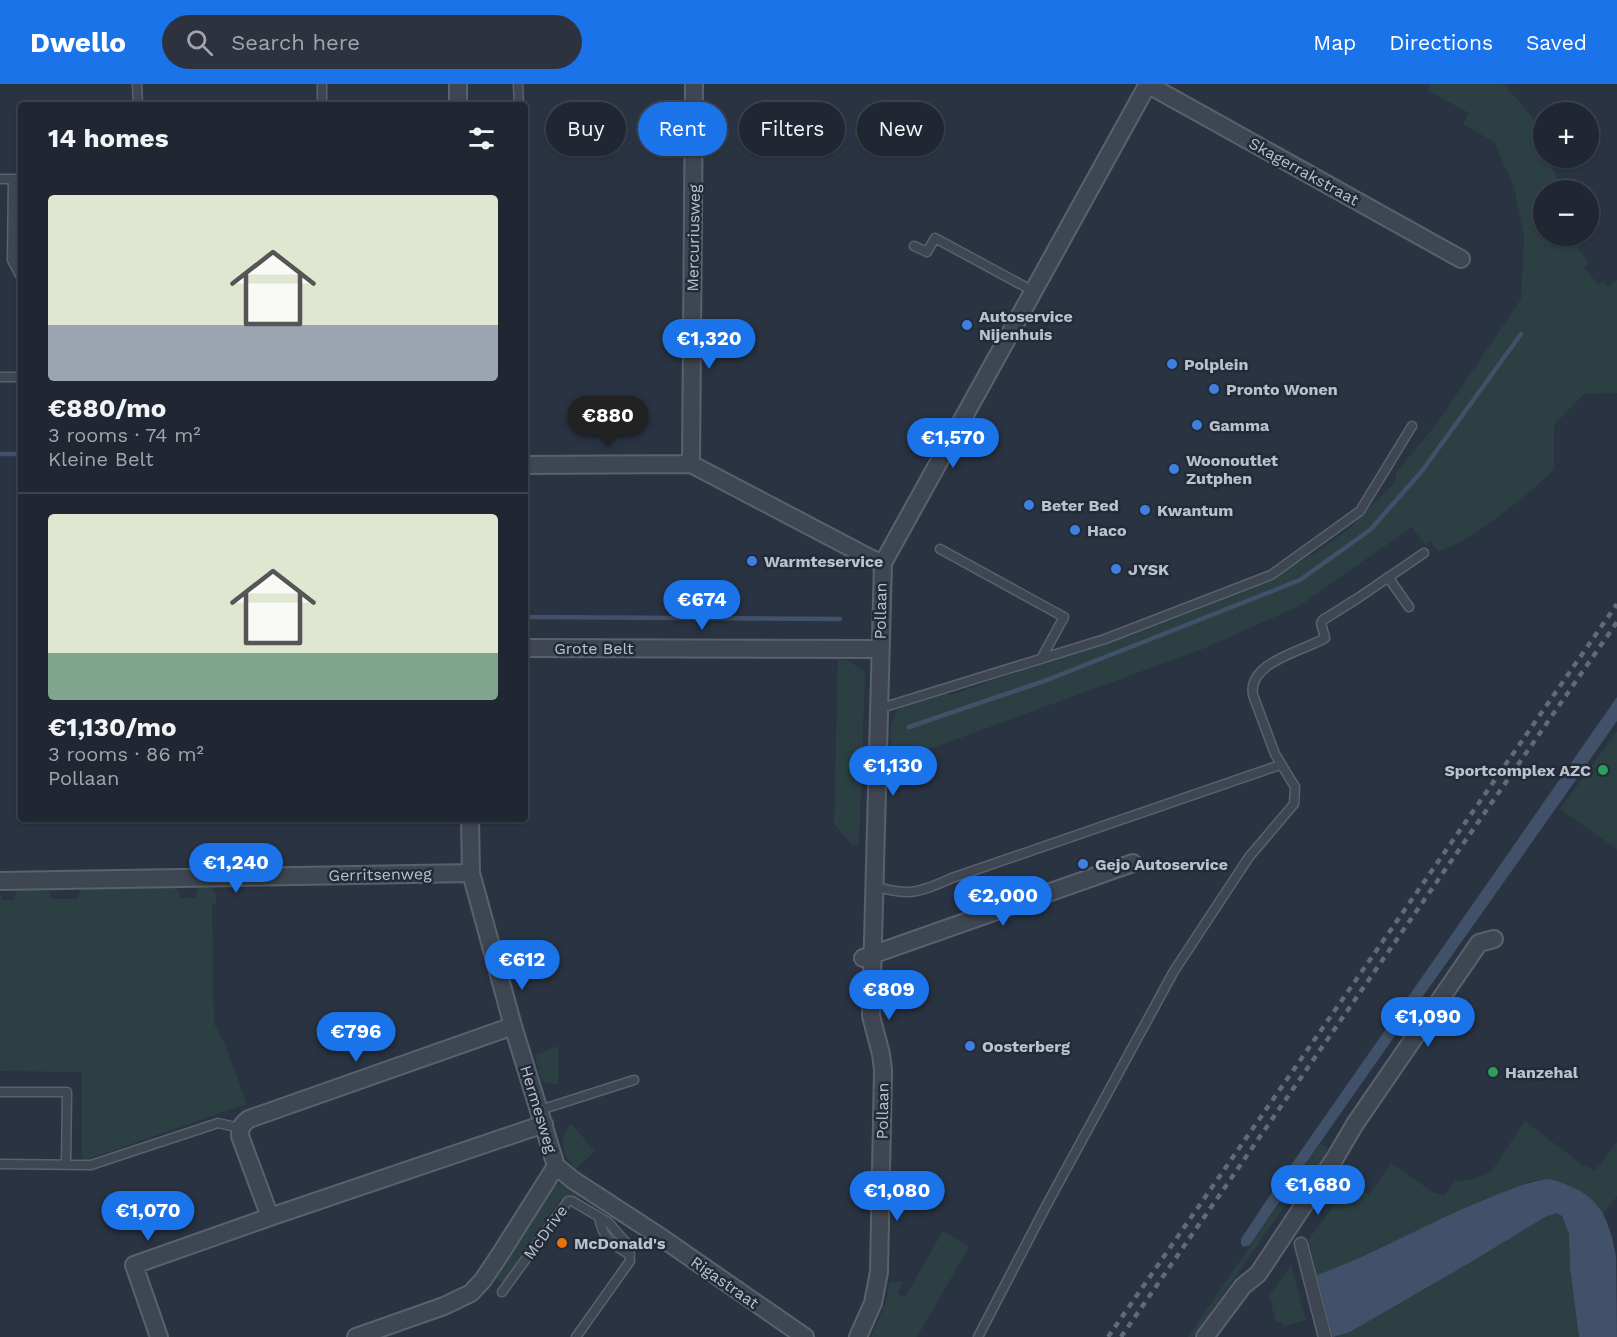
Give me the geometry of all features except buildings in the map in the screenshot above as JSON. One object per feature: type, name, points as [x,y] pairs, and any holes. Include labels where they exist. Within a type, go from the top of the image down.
[{"type":"street","points":[[458,84],[458,102]]},
{"type":"street","name":"Mercuriusweg","points":[[691,464],[694,84]]},
{"type":"street","name":"Skagerrakstraat","points":[[1148,84],[1461,259]]},
{"type":"street","name":"Pollaan","points":[[858,1337],[873,1303],[879,1272],[883,1070],[871,1016],[867,956],[874,886],[883,563],[1148,84]]},
{"type":"street","points":[[528,465],[691,464],[883,563]]},
{"type":"street","name":"Grote Belt","points":[[528,648],[879,648]]},
{"type":"street","name":"Hermesweg","points":[[356,1337],[444,1306],[471,1293],[483,1280],[556,1166],[513,1026],[471,873],[470,822]]},
{"type":"street","points":[[867,956],[1133,863]]},
{"type":"street","name":"Gerritsenweg","points":[[0,881],[471,873]]},
{"type":"street","points":[[1205,1337],[1242,1286],[1258,1274],[1355,1124],[1479,943],[1494,939]]},
{"type":"street","points":[[270,1217],[240,1136],[243,1123],[513,1026]]},
{"type":"street","points":[[159,1337],[134,1265],[542,1117]]},
{"type":"street","name":"Rigastraat","points":[[556,1166],[573,1180],[662,1238],[805,1337]]},
{"type":"street","points":[[1301,1244],[1325,1337]]},
{"type":"lane","points":[[137,84],[138,102]]},
{"type":"lane","points":[[322,84],[322,102]]},
{"type":"lane","points":[[518,84],[519,102]]},
{"type":"lane","points":[[0,179],[17,179],[12,260],[18,271]]},
{"type":"lane","points":[[914,246],[927,252],[934,238],[1034,291]]},
{"type":"lane","points":[[0,377],[18,377]]},
{"type":"lane","points":[[878,709],[1105,639],[1270,575],[1360,511],[1412,426]]},
{"type":"lane","points":[[940,549],[1064,617],[1041,659]]},
{"type":"lane","points":[[978,1337],[1039,1218],[1174,970],[1249,857],[1294,804],[1295,787],[1280,765],[1253,695],[1252,689],[1256,677],[1273,663],[1325,638],[1326,634],[1321,623],[1323,620],[1424,553]]},
{"type":"lane","points":[[1388,577],[1409,607]]},
{"type":"lane","points":[[874,886],[919,892],[952,878],[1280,765]]},
{"type":"lane","points":[[542,1117],[634,1080]]},
{"type":"lane","points":[[0,1092],[67,1092],[66,1165]]},
{"type":"lane","points":[[0,1164],[91,1165],[218,1123],[240,1128]]},
{"type":"lane","name":"McDrive","points":[[502,1292],[568,1201],[572,1201],[608,1222],[630,1246],[630,1261],[576,1337]]},
{"type":"green space","points":[[1430,84],[1503,84],[1531,117],[1533,121],[1533,168],[1553,168],[1557,180],[1533,180],[1533,246],[1578,246],[1589,263],[1584,268],[1599,285],[1603,282],[1608,287],[1617,280],[1617,393],[1584,394],[1554,425],[1554,469],[1499,516],[1450,547],[1438,551],[1430,541],[1425,545],[1412,527],[1299,606],[1205,648],[927,750],[891,751],[892,721],[901,707],[945,692],[951,695],[1215,602],[1319,551],[1351,527],[1396,481],[1395,474],[1438,422],[1521,299],[1524,236],[1514,187],[1494,142],[1463,124],[1469,113],[1427,90]]},
{"type":"green space","points":[[838,660],[847,660],[865,672],[859,844],[852,845],[834,824]]},
{"type":"green space","name":"Sportcomplex AZC","points":[[1617,731],[1617,849],[1560,809]]},
{"type":"green space","points":[[204,885],[212,888],[216,894],[216,903],[212,904],[214,1024],[224,1042],[247,1104],[88,1159],[82,1159],[82,1072],[0,1071],[0,892],[3,900],[14,900],[19,890],[30,888],[46,890],[52,899],[77,899],[80,891],[87,887],[171,886],[177,889],[180,898],[195,898],[198,888]]},
{"type":"green space","points":[[558,1046],[558,1084],[545,1083],[541,1079],[535,1055]]},
{"type":"green space","points":[[1525,1121],[1585,1167],[1586,1165],[1595,1171],[1617,1142],[1617,1196],[1603,1214],[1593,1201],[1539,1180],[1528,1182],[1467,1207],[1340,1267],[1317,1275],[1309,1239],[1350,1183],[1369,1195],[1391,1163],[1434,1193],[1444,1195],[1455,1181],[1468,1180],[1491,1172]]},
{"type":"green space","points":[[571,1124],[595,1151],[576,1169],[568,1159],[563,1147],[564,1136]]},
{"type":"green space","points":[[1320,1144],[1328,1147],[1323,1160],[1325,1167],[1323,1170],[1314,1164],[1193,1337],[1188,1337]]},
{"type":"green space","points":[[562,1182],[572,1184],[581,1192],[580,1198],[566,1196],[558,1202],[504,1282],[498,1281],[495,1276],[551,1188]]},
{"type":"green space","points":[[1557,1213],[1562,1216],[1569,1234],[1570,1268],[1579,1337],[1337,1337],[1348,1333],[1545,1217]]},
{"type":"green space","points":[[943,1231],[969,1247],[917,1337],[871,1337],[886,1302],[890,1282],[904,1282],[897,1293],[905,1297]]},
{"type":"green space","points":[[1291,1265],[1306,1320],[1283,1326],[1282,1321],[1276,1322],[1269,1296]]},
{"type":"water","points":[[1617,697],[1617,721],[1250,1245],[1243,1247],[1241,1239],[1266,1201]]},
{"type":"water","points":[[1550,1179],[1589,1197],[1597,1205],[1609,1226],[1616,1256],[1617,1337],[1579,1337],[1570,1268],[1569,1234],[1562,1216],[1557,1213],[1545,1217],[1348,1333],[1333,1337],[1317,1275],[1489,1198],[1526,1184]]},
{"type":"waterway","points":[[909,727],[1047,680],[1300,580],[1370,530],[1422,471],[1521,334]]},
{"type":"waterway","points":[[0,454],[18,454]]},
{"type":"waterway","points":[[528,617],[840,619]]},
{"type":"railway","points":[[1108,1337],[1617,604]]},
{"type":"railway","points":[[1121,1337],[1617,622]]},
{"type":"place","name":"Autoservice Nijenhuis","points":[[967,325]]},
{"type":"place","name":"Polplein","points":[[1172,364]]},
{"type":"place","name":"Pronto Wonen","points":[[1214,389]]},
{"type":"place","name":"Gamma","points":[[1197,425]]},
{"type":"place","name":"Woonoutlet Zutphen","points":[[1174,469]]},
{"type":"place","name":"Beter Bed","points":[[1029,505]]},
{"type":"place","name":"Kwantum","points":[[1145,510]]},
{"type":"place","name":"Haco","points":[[1075,530]]},
{"type":"place","name":"Warmteservice","points":[[752,561]]},
{"type":"place","name":"JYSK","points":[[1116,569]]},
{"type":"place","name":"Sportcomplex AZC","points":[[1603,770]]},
{"type":"place","name":"Gejo Autoservice","points":[[1083,864]]},
{"type":"place","name":"Oosterberg","points":[[970,1046]]},
{"type":"place","name":"Hanzehal","points":[[1493,1072]]},
{"type":"place","name":"McDonald's","points":[[562,1243]]}]
